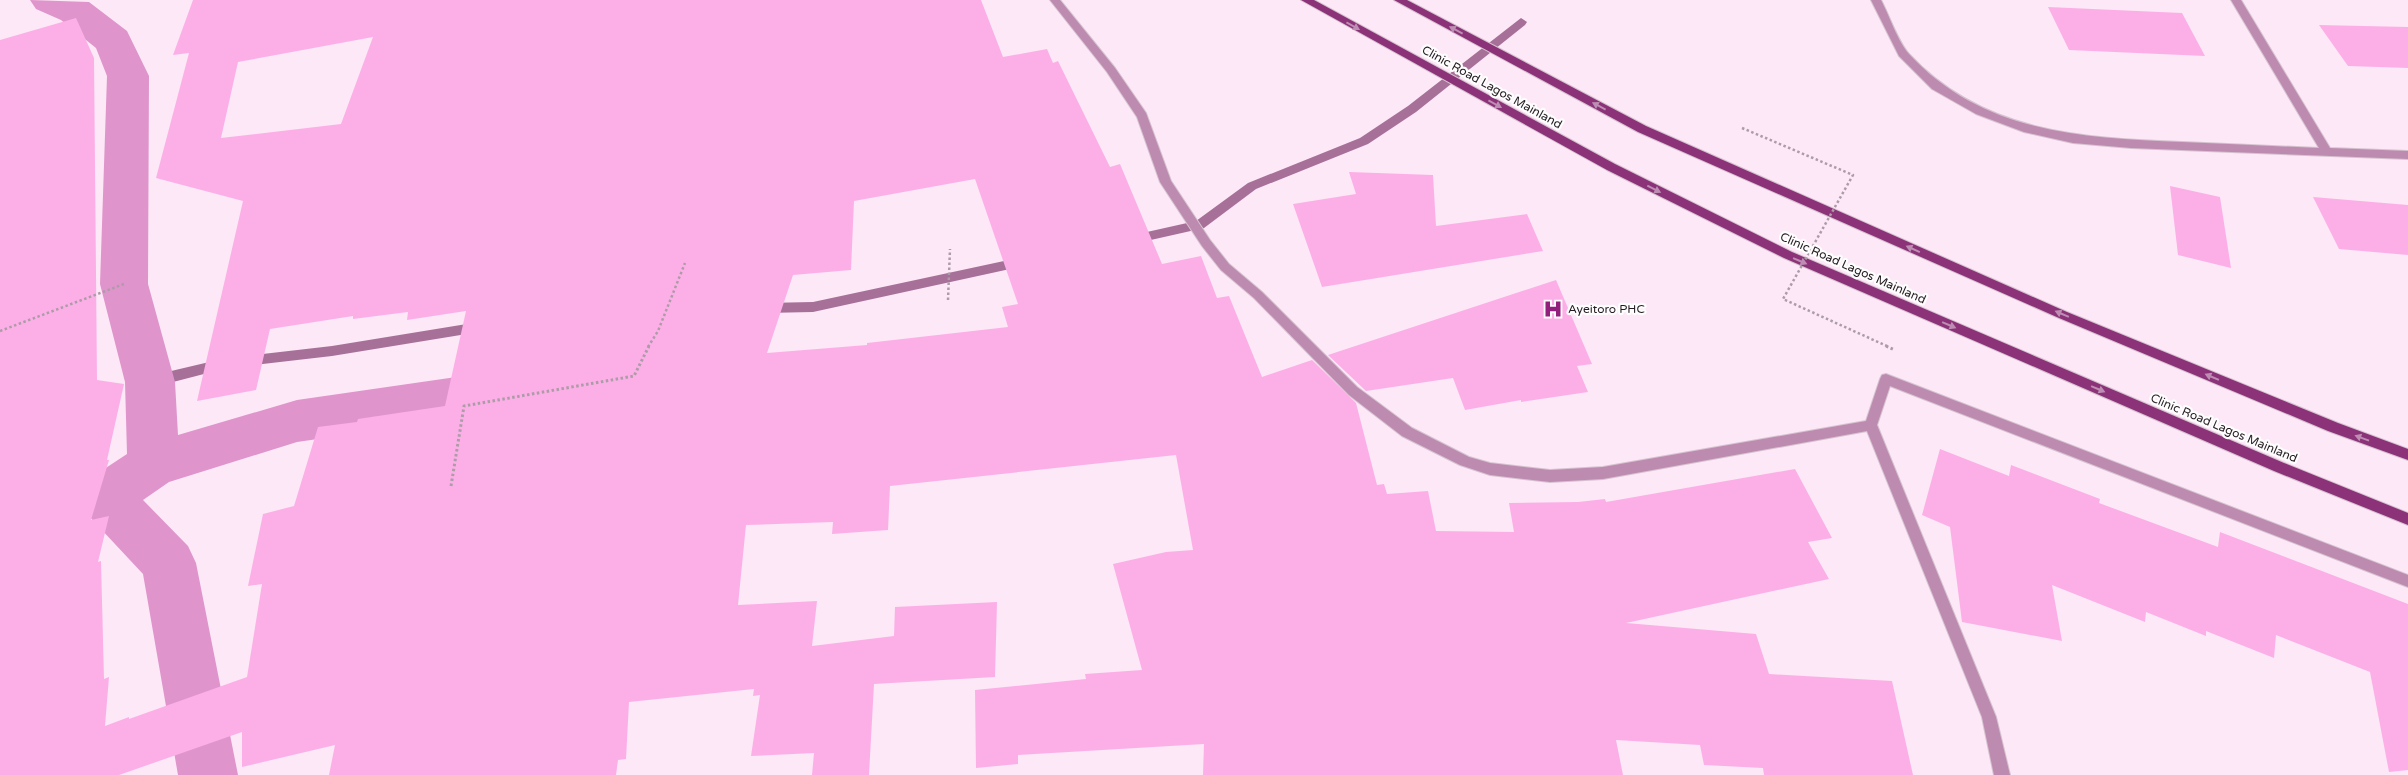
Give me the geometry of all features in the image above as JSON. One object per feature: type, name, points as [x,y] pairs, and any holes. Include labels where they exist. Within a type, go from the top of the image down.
[{"type":"main road","points":[[1399,0],[1642,129],[2063,315],[2333,428],[2408,455]]},
{"type":"main road","name":"Clinic Road Lagos Mainland","points":[[1308,1],[1610,167],[1788,255],[2279,467],[2408,519]]},
{"type":"street","points":[[1055,0],[1111,70],[1142,116],[1166,182],[1206,243],[1225,267],[1258,295],[1353,391],[1407,432],[1465,461],[1490,469],[1550,476],[1603,473],[1871,425]]},
{"type":"street","points":[[1876,0],[1903,54],[1936,86],[1980,111],[2028,129],[2073,139],[2121,143],[2408,155]]},
{"type":"street","points":[[2236,0],[2327,152]]},
{"type":"street","points":[[2002,775],[1990,717],[1871,425],[1886,379],[2408,580]]},
{"type":"path","points":[[1742,128],[1853,175],[1783,299],[1895,350]]},
{"type":"path","points":[[948,300],[950,249]]},
{"type":"path","points":[[451,486],[464,406],[634,376],[643,355],[658,331],[685,263]]},
{"type":"path","points":[[0,331],[124,284]]},
{"type":"building","points":[[193,0],[981,0],[1003,57],[1047,49],[1053,63],[1058,61],[1110,167],[1120,164],[1162,264],[1201,256],[1217,298],[1229,296],[1262,377],[1312,360],[1356,403],[1377,485],[1384,484],[1387,494],[1428,491],[1436,531],[1514,532],[1509,503],[1578,502],[1605,499],[1606,502],[1795,469],[1832,538],[1808,542],[1829,579],[1626,623],[1756,634],[1769,674],[1892,681],[1913,775],[1764,775],[1763,768],[1704,765],[1700,745],[1616,740],[1623,775],[1203,775],[1204,744],[1018,755],[1018,764],[976,768],[975,690],[1086,679],[1085,674],[1142,670],[1113,564],[1166,552],[1193,550],[1176,455],[890,486],[888,530],[832,534],[833,522],[746,525],[738,605],[817,601],[812,646],[894,636],[895,607],[997,602],[995,677],[874,684],[869,775],[812,775],[814,753],[751,756],[760,695],[753,696],[754,689],[629,702],[626,759],[618,760],[616,775],[329,775],[335,745],[242,767],[242,732],[119,775],[0,775],[0,40],[76,18],[94,58],[97,380],[124,384],[107,460],[109,460],[91,520],[109,516],[98,562],[101,561],[104,679],[109,677],[105,726],[247,677],[262,584],[248,586],[263,514],[294,506],[318,427],[445,406],[466,311],[407,320],[408,312],[353,319],[353,316],[270,329],[256,390],[197,401],[243,201],[156,178],[189,53],[173,55]],"holes":[[[373,37],[341,124],[221,138],[238,62]],[[975,179],[1018,304],[1002,307],[1008,327],[867,343],[867,345],[767,353],[793,275],[851,270],[854,201]]]},
{"type":"building","points":[[2048,7],[2182,13],[2205,56],[2069,50]]},
{"type":"building","points":[[2319,25],[2408,27],[2408,68],[2348,66]]},
{"type":"building","points":[[1349,172],[1433,175],[1436,226],[1527,214],[1543,251],[1322,287],[1293,204],[1356,194]]},
{"type":"building","points":[[2170,186],[2220,197],[2231,268],[2178,255]]},
{"type":"building","points":[[2313,197],[2408,205],[2408,255],[2339,249]]},
{"type":"building","points":[[1556,280],[1592,364],[1577,366],[1588,392],[1521,402],[1521,400],[1465,410],[1453,378],[1366,391],[1328,355]]},
{"type":"building","points":[[1940,449],[2009,476],[2011,465],[2100,499],[2099,503],[2218,547],[2220,532],[2408,604],[2408,770],[2389,772],[2370,672],[2276,635],[2274,658],[2206,631],[2206,636],[2146,612],[2145,622],[2052,585],[2062,641],[1962,622],[1950,527],[1922,515]]},
{"type":"waterway","points":[[50,0],[75,11],[113,41],[128,76],[124,284],[150,382],[153,465]]},
{"type":"waterway","points":[[1133,239],[1200,225],[1252,186],[1364,141],[1412,109],[1521,22]]},
{"type":"waterway","points":[[765,308],[813,307],[1023,262]]},
{"type":"waterway","points":[[246,361],[332,351],[479,327]]},
{"type":"waterway","points":[[150,382],[222,364]]},
{"type":"waterway","points":[[153,465],[297,421],[512,390]]},
{"type":"waterway","points":[[153,465],[105,497],[169,563],[208,775]]},
{"type":"place","name":"Ayeitoro PHC","points":[[1553,309]]}]
